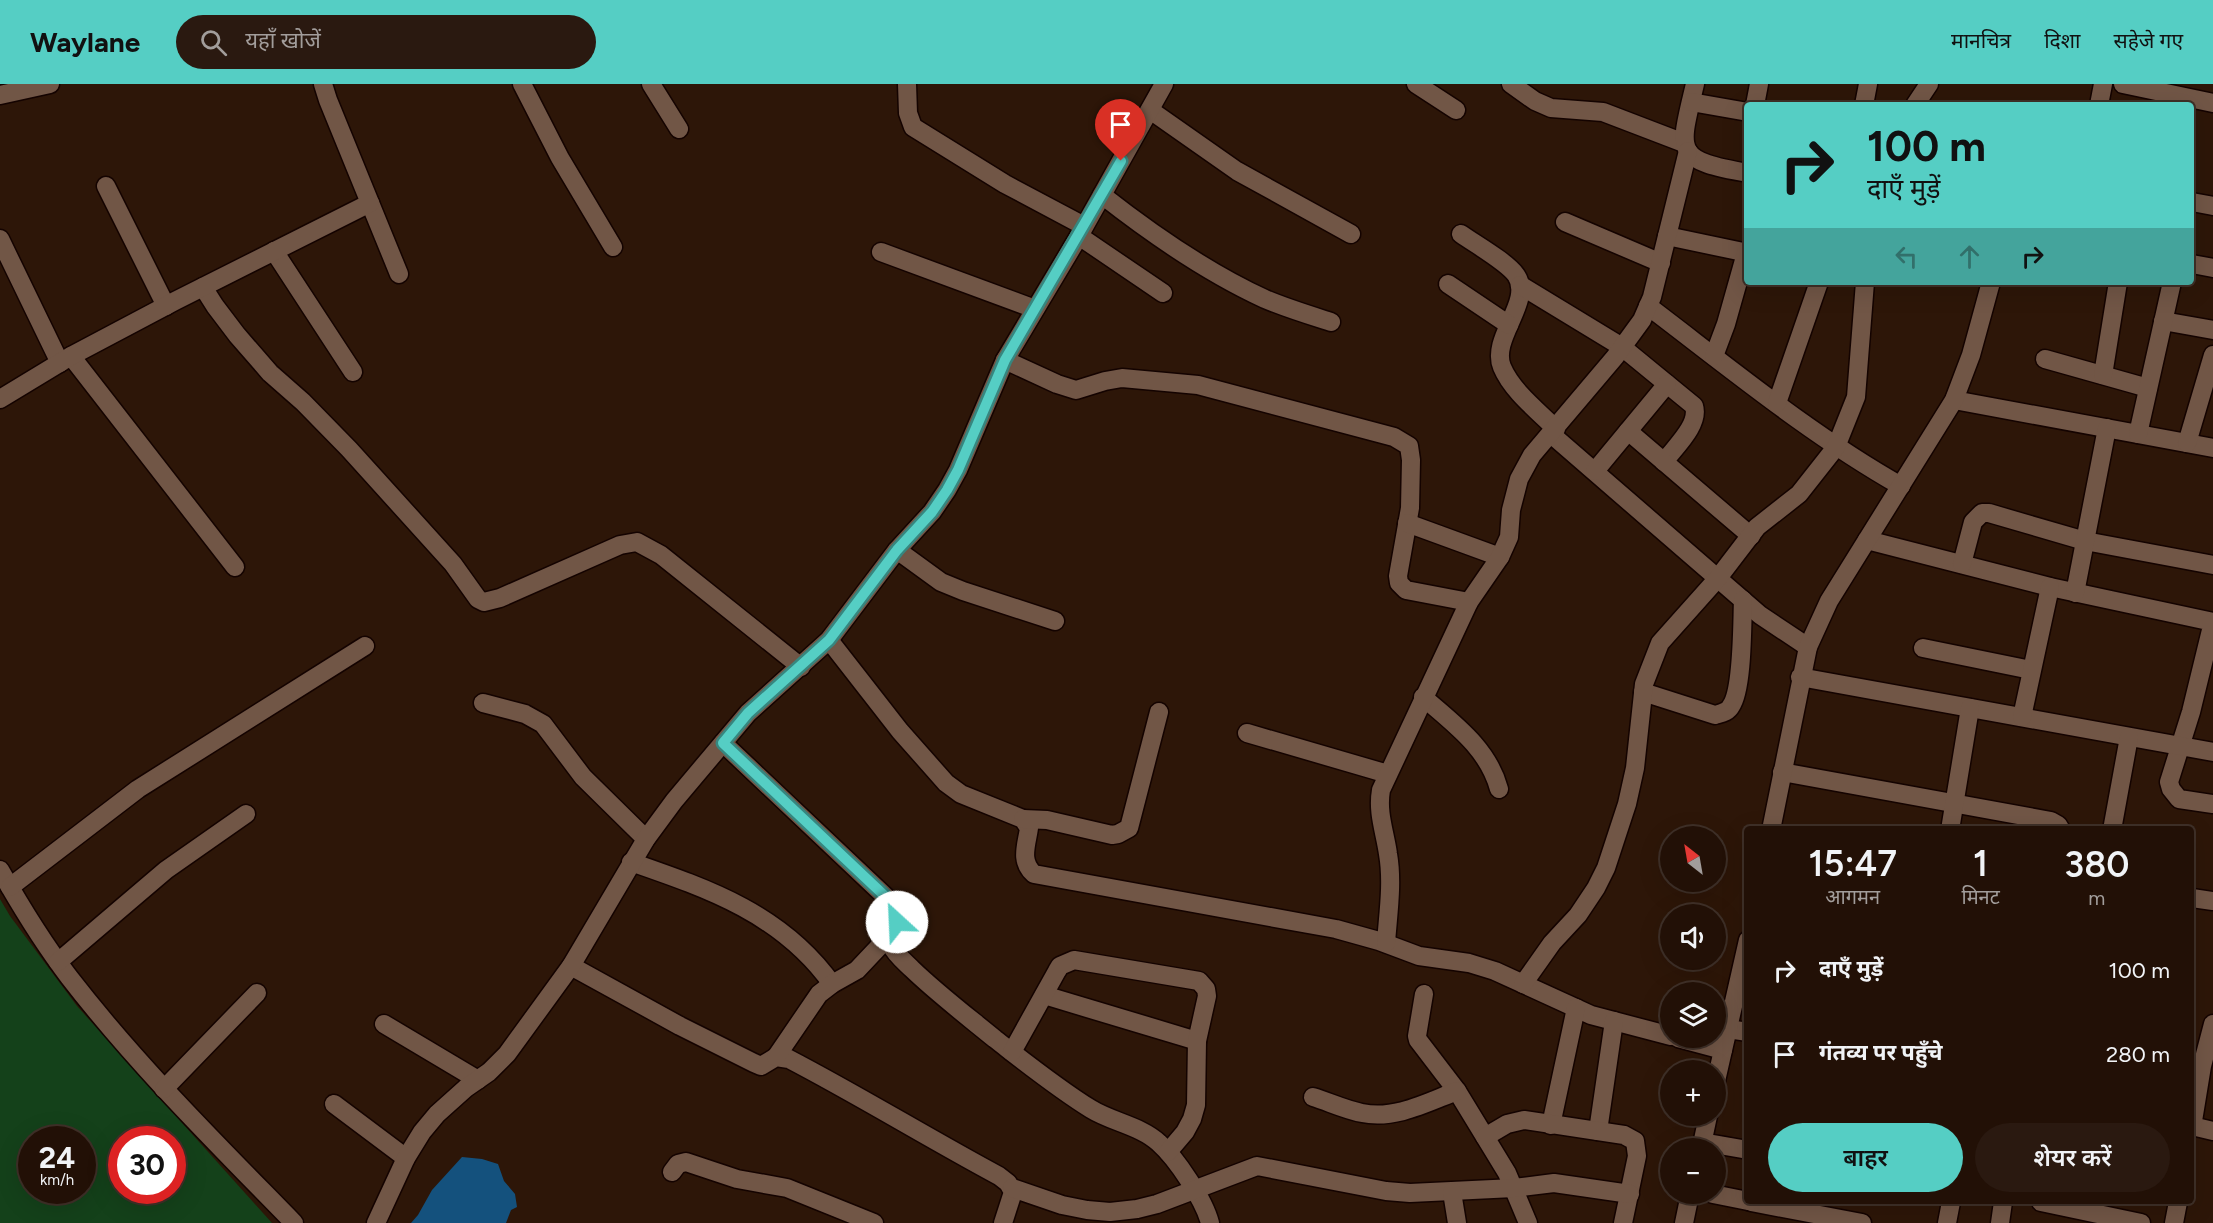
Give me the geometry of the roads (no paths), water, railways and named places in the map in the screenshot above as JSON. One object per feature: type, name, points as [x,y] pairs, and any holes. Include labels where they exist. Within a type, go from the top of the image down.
[{"type":"street","points":[[0,95],[49,84]]},
{"type":"street","points":[[323,84],[399,274]]},
{"type":"street","points":[[522,84],[560,158],[613,247]]},
{"type":"street","points":[[651,84],[679,129]]},
{"type":"street","points":[[907,84],[908,113],[913,127],[1082,231],[1163,292]]},
{"type":"street","points":[[376,1223],[406,1158],[422,1132],[438,1114],[507,1054],[570,966],[631,862],[674,801],[748,713],[829,640],[897,550],[932,512],[958,470],[1005,360],[1082,231],[1164,84]]},
{"type":"street","points":[[1416,84],[1456,110]]},
{"type":"street","points":[[1510,84],[1535,101],[1551,108],[1603,112],[1686,147]]},
{"type":"street","points":[[1695,84],[1683,135],[1686,147],[1694,158],[1711,166],[1744,171]]},
{"type":"street","points":[[1755,102],[1758,84]]},
{"type":"street","points":[[1864,102],[1868,84]]},
{"type":"street","points":[[1917,102],[1929,84]]},
{"type":"street","points":[[2100,102],[2103,84]]},
{"type":"street","points":[[2123,84],[2213,103]]},
{"type":"street","points":[[1691,102],[1744,111]]},
{"type":"street","points":[[1150,111],[1237,171],[1351,234]]},
{"type":"street","points":[[1386,943],[1389,855],[1378,803],[1381,790],[1469,603],[1500,557],[1509,537],[1519,479],[1532,455],[1554,432],[1642,320],[1667,236],[1686,147]]},
{"type":"street","points":[[106,186],[166,306]]},
{"type":"street","points":[[1102,195],[1155,236],[1192,260],[1265,299],[1331,322]]},
{"type":"street","points":[[2194,202],[2213,206]]},
{"type":"street","points":[[0,399],[65,360],[166,306],[370,203]]},
{"type":"street","points":[[1565,222],[1660,263]]},
{"type":"street","points":[[1461,234],[1511,268],[1518,276],[1520,298],[1501,345],[1500,357],[1502,367],[1514,385],[1554,432],[1595,471],[1760,615],[1808,647]]},
{"type":"street","points":[[1667,236],[1744,252]]},
{"type":"street","points":[[0,239],[65,360],[235,567]]},
{"type":"street","points":[[274,251],[353,372]]},
{"type":"street","points":[[881,252],[1035,309]]},
{"type":"street","points":[[1714,356],[1744,263]]},
{"type":"street","points":[[2194,264],[2213,268]]},
{"type":"street","points":[[1448,284],[1509,325]]},
{"type":"street","points":[[1520,285],[1622,347],[1691,403],[1695,411],[1692,423],[1664,462]]},
{"type":"street","points":[[1777,404],[1818,285]]},
{"type":"street","points":[[1523,984],[1552,943],[1578,915],[1606,868],[1627,804],[1635,768],[1643,692],[1660,643],[1718,578],[1766,519],[1799,494],[1836,447],[1856,397],[1859,285]]},
{"type":"street","points":[[1776,826],[1782,772],[1808,647],[1829,601],[1954,400],[1971,355],[1990,285]]},
{"type":"street","points":[[2103,375],[2118,285]]},
{"type":"street","points":[[2138,434],[2171,285]]},
{"type":"street","points":[[203,287],[237,336],[270,372],[349,449],[453,564],[478,598],[484,602],[500,598],[620,545],[637,542],[661,555],[801,667]]},
{"type":"street","points":[[1648,306],[1836,447],[1901,486]]},
{"type":"street","points":[[2163,321],[2213,330]]},
{"type":"street","points":[[2187,443],[2213,355]]},
{"type":"street","points":[[2045,359],[2148,388]]},
{"type":"street","points":[[1005,360],[1076,390],[1122,378],[1198,385],[1395,437],[1409,446],[1410,452],[1410,508],[1398,576],[1401,587],[1469,603]]},
{"type":"street","points":[[1595,471],[1667,384]]},
{"type":"street","points":[[1954,400],[2213,448]]},
{"type":"street","points":[[2076,593],[2107,428]]},
{"type":"street","points":[[1628,432],[1751,536]]},
{"type":"street","points":[[1962,564],[1973,522],[1982,513],[1989,513],[2085,541],[2213,565]]},
{"type":"street","points":[[1407,524],[1500,557]]},
{"type":"street","points":[[1867,540],[2050,587],[2213,622],[2181,747],[2169,782],[2171,789],[2179,799],[2213,804]]},
{"type":"street","points":[[897,550],[940,582],[1055,621]]},
{"type":"street","points":[[2022,717],[2050,587]]},
{"type":"street","points":[[1643,692],[1716,715],[1730,708],[1734,701],[1742,655],[1743,600]]},
{"type":"street","points":[[829,640],[900,731],[946,783],[961,794],[1023,819],[1047,820],[1112,834],[1118,834],[1129,828],[1159,712]]},
{"type":"street","points":[[10,887],[138,789],[365,646]]},
{"type":"street","points":[[1923,648],[2031,669]]},
{"type":"street","points":[[1800,677],[2213,752]]},
{"type":"street","points":[[1424,697],[1481,750],[1494,772],[1499,789]]},
{"type":"street","points":[[483,703],[525,714],[543,724],[583,777],[646,839]]},
{"type":"street","points":[[1951,826],[1970,708]]},
{"type":"street","points":[[1247,733],[1388,774]]},
{"type":"street","points":[[2113,826],[2129,737]]},
{"type":"street","points":[[570,966],[680,1026],[761,1066],[776,1057],[819,994],[857,970],[890,934],[897,922],[897,916],[896,910],[888,899],[723,743]]},
{"type":"street","points":[[1782,772],[2054,822],[2058,826]]},
{"type":"street","points":[[58,962],[166,870],[246,814]]},
{"type":"street","points":[[1023,819],[1029,828],[1025,851],[1026,865],[1034,874],[1287,918],[1336,929],[1386,943],[1419,956],[1469,963],[1495,971],[1576,1008],[1660,1033]]},
{"type":"street","points":[[631,862],[703,888],[751,910],[810,956],[832,984]]},
{"type":"street","points":[[0,870],[35,930],[120,1040],[164,1089],[294,1223]]},
{"type":"street","points":[[2194,898],[2213,901]]},
{"type":"street","points":[[890,934],[892,947],[913,970],[1012,1052],[1091,1109],[1145,1133],[1168,1152],[1206,1208],[1210,1223]]},
{"type":"street","points":[[1012,1052],[1060,966],[1074,960],[1193,979],[1204,984],[1208,996],[1197,1041],[1196,1105],[1185,1132],[1168,1152]]},
{"type":"street","points":[[1721,1060],[1744,977]]},
{"type":"street","points":[[164,1089],[257,993]]},
{"type":"street","points":[[1424,994],[1418,1041],[1457,1091],[1485,1137],[1515,1188],[1528,1223]]},
{"type":"street","points":[[1044,995],[1197,1041]]},
{"type":"street","points":[[1551,1125],[1576,1008]]},
{"type":"street","points":[[1598,1131],[1614,1021]]},
{"type":"street","points":[[384,1024],[478,1080]]},
{"type":"street","points":[[2194,1116],[2213,1024]]},
{"type":"street","points":[[1728,1029],[1744,1031]]},
{"type":"street","points":[[1716,1048],[1723,1050]]},
{"type":"street","points":[[776,1057],[789,1059],[861,1097],[928,1138],[999,1176],[1012,1188],[1087,1210],[1110,1212],[1147,1207],[1257,1166],[1386,1191],[1410,1193],[1515,1188],[1554,1183],[1630,1194]]},
{"type":"street","points":[[1313,1097],[1363,1113],[1387,1114],[1402,1112],[1457,1091]]},
{"type":"street","points":[[334,1104],[406,1158]]},
{"type":"street","points":[[1485,1137],[1513,1121],[1524,1120],[1624,1135],[1635,1141],[1637,1156],[1623,1223]]},
{"type":"street","points":[[2194,1127],[2213,1131]]},
{"type":"street","points":[[1726,1148],[1744,1150]]},
{"type":"street","points":[[672,1172],[678,1164],[686,1162],[737,1179],[787,1188],[874,1223]]},
{"type":"street","points":[[1003,1223],[1013,1192],[1012,1188]]},
{"type":"street","points":[[1452,1192],[1457,1223]]},
{"type":"street","points":[[1726,1197],[1744,1200]]},
{"type":"street","points":[[1684,1223],[1688,1204]]},
{"type":"street","points":[[1764,1204],[1862,1223]]},
{"type":"street","points":[[1947,1223],[1951,1204]]},
{"type":"street","points":[[2000,1223],[2003,1204]]},
{"type":"street","points":[[2066,1204],[2141,1223]]},
{"type":"street","points":[[2174,1223],[2178,1204]]},
{"type":"water","points":[[462,1157],[482,1159],[498,1164],[504,1181],[515,1194],[517,1207],[511,1210],[506,1223],[411,1223],[432,1190]]}]
